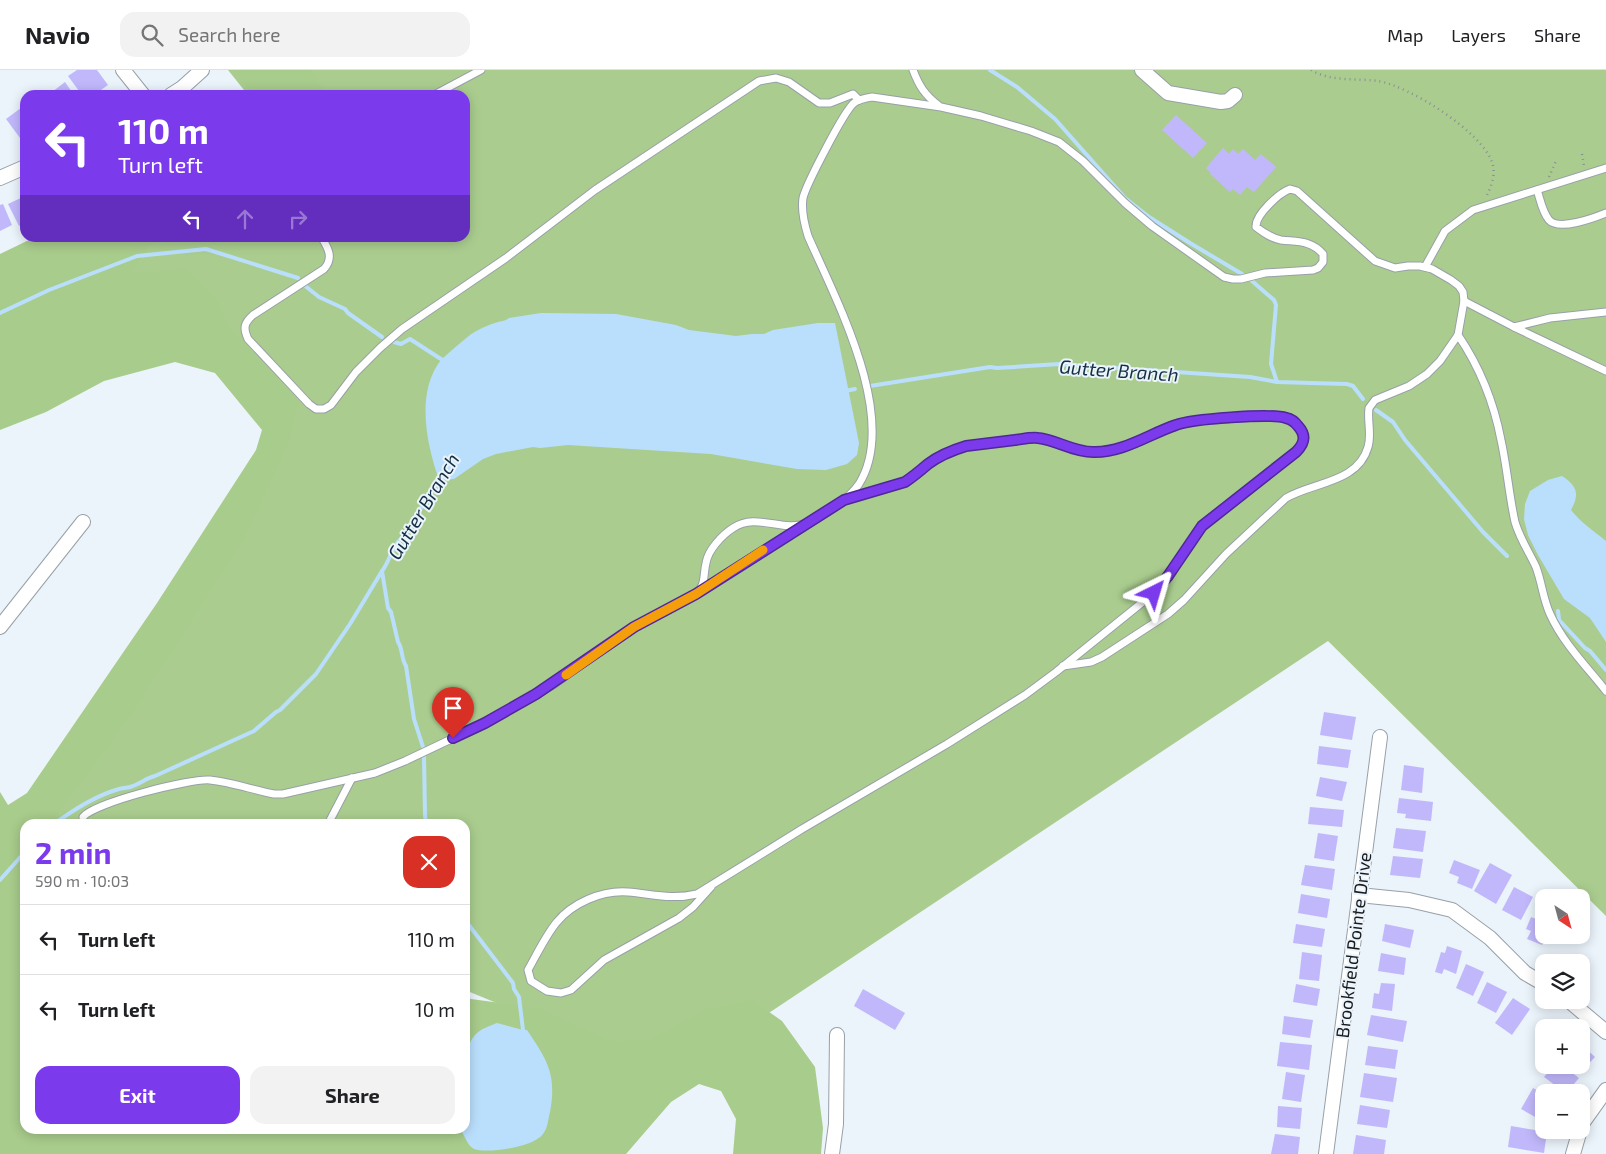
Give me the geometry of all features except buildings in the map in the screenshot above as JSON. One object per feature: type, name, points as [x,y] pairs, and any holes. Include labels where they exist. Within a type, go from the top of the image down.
[{"type":"street","points":[[123,70],[139,90]]},
{"type":"street","points":[[179,90],[202,70]]},
{"type":"street","points":[[1142,70],[1168,93],[1221,102],[1228,101],[1235,95]]},
{"type":"street","points":[[0,178],[20,169]]},
{"type":"street","points":[[0,627],[83,522]]},
{"type":"street","name":"Brookfield Pointe Drive","points":[[1326,1154],[1380,737]]},
{"type":"street","points":[[1359,895],[1409,900],[1452,910],[1490,938],[1525,972],[1535,978]]},
{"type":"street","points":[[1579,1009],[1606,1032]]},
{"type":"street","points":[[832,1154],[836,1124],[837,1035]]},
{"type":"street","points":[[1590,1112],[1606,1090]]},
{"type":"street","points":[[1573,1154],[1577,1139]]},
{"type":"lane","points":[[443,90],[481,70]]},
{"type":"lane","points":[[913,70],[922,90],[941,107]]},
{"type":"lane","points":[[325,242],[330,255],[329,263],[324,269],[253,315],[245,322],[244,331],[248,340],[316,409],[324,409],[331,405],[356,372],[402,329],[506,258],[595,190],[759,81],[776,78],[789,82],[819,103],[830,103],[853,94],[859,100]]},
{"type":"lane","points":[[844,500],[859,483],[865,470],[870,453],[871,416],[855,344],[808,236],[804,224],[802,206],[806,189],[836,131],[849,109],[859,100],[872,98],[941,107],[1005,123],[1058,142],[1071,150],[1125,203],[1152,226],[1224,277],[1233,280],[1264,273],[1313,270],[1323,262],[1322,254],[1312,245],[1304,242],[1280,240],[1269,236],[1256,227],[1259,216],[1278,196],[1290,188],[1296,191],[1375,261],[1395,268],[1408,266],[1424,267],[1459,286],[1463,292],[1464,301],[1458,335],[1440,361],[1427,374],[1409,386],[1375,400],[1368,408],[1370,436],[1368,448],[1354,469],[1341,478],[1296,492],[1286,498],[1226,554],[1184,600],[1168,614],[1102,657],[1091,662],[1063,666]]},
{"type":"lane","points":[[1424,267],[1445,231],[1472,210],[1606,168]]},
{"type":"lane","points":[[1537,190],[1545,213],[1549,220],[1554,223],[1564,225],[1595,218],[1606,213]]},
{"type":"lane","points":[[1464,301],[1606,371]]},
{"type":"lane","points":[[1514,327],[1550,318],[1606,312]]},
{"type":"lane","points":[[1458,335],[1470,353],[1494,409],[1516,523],[1523,544],[1541,579],[1544,599],[1550,614],[1560,632],[1606,692]]},
{"type":"lane","points":[[83,819],[89,812],[125,798],[184,782],[210,780],[274,794],[283,794],[375,773],[405,761],[485,723],[552,684],[634,627],[699,591],[844,500],[905,482],[941,456],[966,446],[1037,438],[1052,441],[1073,450],[1094,452],[1113,450],[1178,424],[1198,421],[1272,416],[1286,418],[1300,427],[1304,439],[1303,445],[1202,526],[1154,593],[1025,695],[697,894],[682,898],[613,892],[581,903],[566,913],[548,934],[528,970],[531,981],[547,991],[561,993],[571,990],[604,960],[679,918],[693,907],[711,887]]},
{"type":"lane","points":[[699,591],[704,582],[705,564],[708,557],[714,547],[732,529],[742,523],[751,521],[785,525],[807,523]]},
{"type":"lane","points":[[331,819],[352,778]]},
{"type":"path","points":[[1311,70],[1336,78],[1379,81],[1415,95],[1438,109],[1473,135],[1487,152],[1492,162],[1493,172],[1492,185],[1486,196],[1472,210]]},
{"type":"green space","points":[[228,70],[1606,70],[1606,916],[1590,900],[1590,889],[1579,889],[1328,641],[674,1076],[470,992],[470,819],[44,819],[39,817],[289,431],[210,339],[0,271],[64,242],[470,242],[470,90],[244,90]]},
{"type":"green space","points":[[235,70],[311,70],[323,90],[250,90]]},
{"type":"green space","points":[[25,242],[157,242],[150,246],[130,273],[186,269],[215,297],[229,327],[299,402],[288,445],[244,539],[132,714],[56,816],[59,819],[20,819],[20,1134],[470,1134],[470,998],[538,1008],[613,1042],[649,1040],[705,1010],[752,1000],[782,1021],[815,1067],[823,1128],[821,1154],[733,1154],[736,1119],[721,1091],[699,1084],[671,1102],[626,1154],[0,1154],[0,792],[8,805],[27,793],[157,603],[256,450],[262,430],[215,373],[175,362],[104,381],[46,412],[0,430],[0,254]]},
{"type":"water","points":[[541,313],[616,314],[676,325],[689,330],[736,336],[764,334],[773,330],[818,323],[835,323],[859,443],[857,455],[847,464],[826,470],[797,469],[711,454],[568,445],[533,447],[496,454],[483,459],[454,479],[439,480],[431,451],[426,419],[428,388],[433,373],[441,360],[474,332],[509,318]]},
{"type":"water","points":[[1562,476],[1574,487],[1576,499],[1571,510],[1606,541],[1606,642],[1590,618],[1564,599],[1528,535],[1524,519],[1525,504],[1530,491],[1548,480]]},
{"type":"water","points":[[497,1023],[527,1030],[549,1068],[552,1099],[547,1126],[545,1132],[538,1139],[530,1143],[500,1150],[481,1150],[470,1146],[463,1134],[470,1134],[470,1044],[476,1034]]},
{"type":"waterway","points":[[990,70],[1017,87],[1055,119],[1125,198],[1149,217],[1242,274]]},
{"type":"waterway","points":[[0,313],[49,290],[137,256],[206,249],[298,278]]},
{"type":"waterway","points":[[1252,281],[1274,300],[1276,305],[1271,364],[1277,382]]},
{"type":"waterway","points":[[304,285],[319,297],[345,309],[382,337]]},
{"type":"waterway","points":[[394,342],[401,344],[410,339],[444,361]]},
{"type":"waterway","name":"Gutter Branch","points":[[870,386],[990,367],[1059,364],[1250,377],[1277,382],[1347,384],[1353,386],[1363,399]]},
{"type":"waterway","name":"Gutter Branch","points":[[845,391],[855,389]]},
{"type":"waterway","name":"Gutter Branch","points":[[1376,410],[1393,422],[1405,440],[1483,532],[1507,556]]},
{"type":"waterway","name":"Gutter Branch","points":[[61,819],[93,799],[119,789],[134,786],[254,731],[280,710],[316,674],[350,624],[385,567],[396,544],[403,537],[440,477]]},
{"type":"waterway","points":[[382,571],[388,608],[391,612],[406,666],[414,719],[423,747]]},
{"type":"waterway","name":"Gutter Branch","points":[[1558,611],[1559,620],[1606,670]]},
{"type":"waterway","points":[[424,756],[425,819]]},
{"type":"waterway","name":"Gutter Branch","points":[[0,880],[20,858]]},
{"type":"waterway","points":[[470,927],[513,983],[519,997],[522,1035]]},
{"type":"slow traffic","points":[[566,675],[634,627],[696,594],[763,550]]},
{"type":"route","points":[[453,738],[485,723],[536,694],[634,627],[696,594],[844,500],[905,482],[941,456],[955,450],[966,446],[1037,438],[1052,441],[1073,450],[1094,452],[1113,450],[1178,424],[1272,416],[1293,421],[1300,427],[1304,439],[1303,445],[1202,526],[1154,593]]}]
